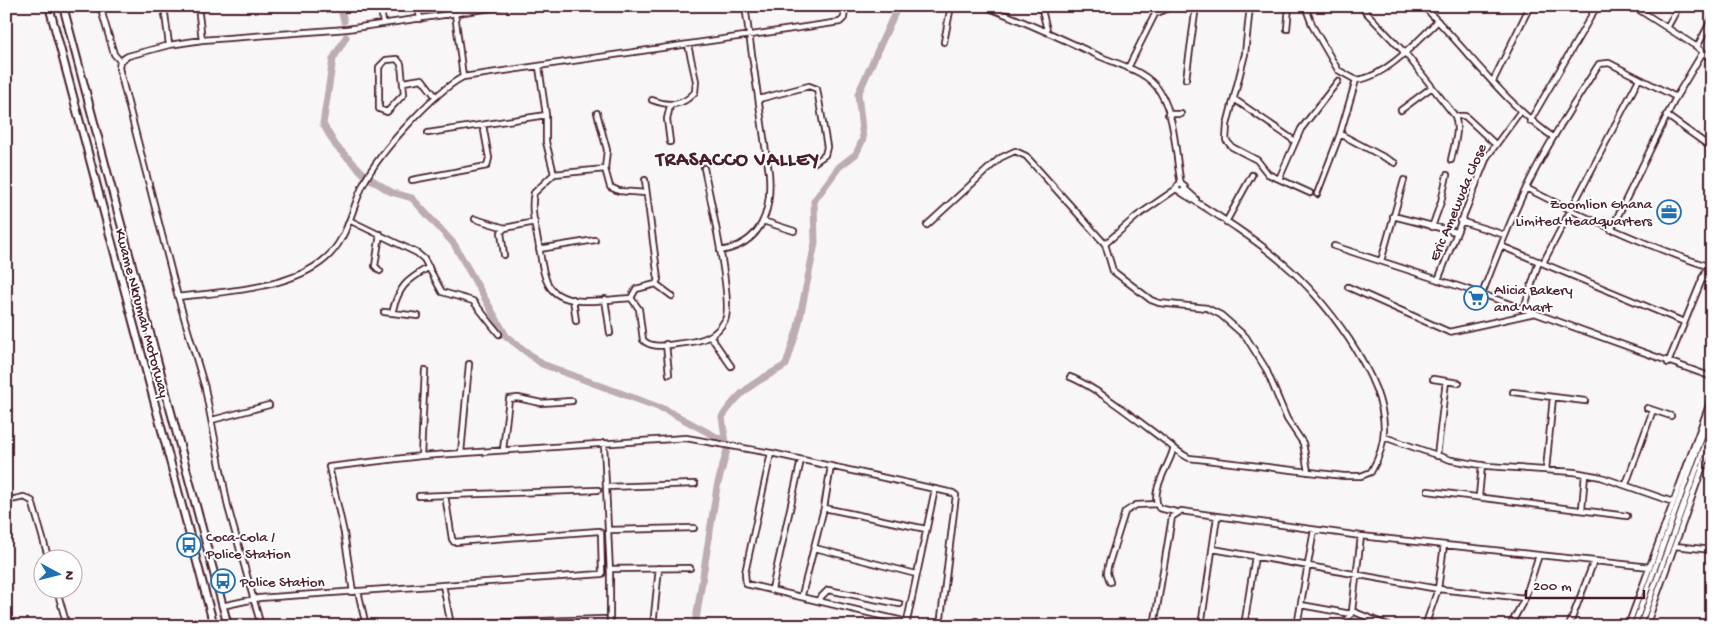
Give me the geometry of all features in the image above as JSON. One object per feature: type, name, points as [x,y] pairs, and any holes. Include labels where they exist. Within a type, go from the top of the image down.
[{"type":"highway","name":"Kwame Nkrumah Motorway","points":[[49,6],[214,626]]},
{"type":"highway","name":"Kwame Nkrumah Motorway","points":[[63,6],[228,626]]},
{"type":"street","points":[[100,6],[114,54],[120,61],[119,68],[178,298],[205,388],[228,508],[261,626]]},
{"type":"street","points":[[164,6],[169,45]]},
{"type":"street","points":[[198,6],[202,40]]},
{"type":"street","points":[[381,6],[383,24]]},
{"type":"street","points":[[418,6],[420,19]]},
{"type":"street","points":[[446,6],[447,15]]},
{"type":"street","points":[[120,61],[128,56],[169,45],[202,40],[347,29],[447,15],[474,8],[505,6]]},
{"type":"street","points":[[720,251],[746,242],[763,221],[770,189],[745,6]]},
{"type":"street","points":[[178,298],[267,283],[299,274],[321,262],[332,252],[351,221],[366,179],[386,151],[436,97],[462,77],[841,22],[844,18],[845,6]]},
{"type":"street","points":[[944,42],[951,6]]},
{"type":"street","points":[[984,6],[1047,30],[1128,68],[1157,88],[1168,114],[1180,189],[1285,265],[1327,308],[1352,344],[1374,386],[1384,421],[1384,437],[1379,456],[1371,472],[1361,476],[1344,476],[1195,459],[1173,450],[1168,443],[1125,412],[1070,377]]},
{"type":"street","points":[[1041,6],[1047,30]]},
{"type":"street","points":[[1250,6],[1245,54],[1225,133],[1228,144],[1257,160],[1268,174],[1310,194]]},
{"type":"street","points":[[1287,29],[1289,6]]},
{"type":"street","points":[[1305,6],[1313,27],[1338,70],[1356,80]]},
{"type":"street","points":[[1360,6],[1406,54],[1454,116],[1458,124],[1451,160]]},
{"type":"street","points":[[1423,6],[1438,20],[1520,112],[1553,136]]},
{"type":"street","points":[[1530,120],[1597,6]]},
{"type":"street","points":[[1633,6],[1697,47],[1712,60]]},
{"type":"street","points":[[1667,28],[1679,6]]},
{"type":"street","points":[[1128,68],[1156,14],[1168,8],[1196,7],[1186,79]]},
{"type":"street","points":[[1493,81],[1528,7]]},
{"type":"street","points":[[455,13],[462,77]]},
{"type":"street","points":[[1697,47],[1712,19]]},
{"type":"street","points":[[1033,25],[1043,20]]},
{"type":"street","points":[[1317,194],[1340,134],[1356,80],[1388,66],[1406,54],[1438,20]]},
{"type":"street","points":[[652,100],[670,106],[684,102],[695,92],[696,81],[688,45]]},
{"type":"street","points":[[1610,230],[1666,115],[1703,52]]},
{"type":"street","points":[[392,59],[400,60],[404,82],[402,99],[387,112],[380,111],[379,75],[382,62],[392,59]]},
{"type":"street","points":[[1482,294],[1526,188],[1553,136],[1599,64],[1604,62],[1676,97]]},
{"type":"street","points":[[539,67],[546,116],[546,142],[554,174]]},
{"type":"street","points":[[404,82],[422,79],[436,97]]},
{"type":"street","points":[[1524,309],[1541,262],[1639,79]]},
{"type":"street","points":[[1279,179],[1295,141],[1338,81]]},
{"type":"street","points":[[759,99],[809,86],[817,89],[827,147],[825,155],[815,162]]},
{"type":"street","points":[[1401,110],[1432,87]]},
{"type":"street","points":[[1234,99],[1295,141]]},
{"type":"street","points":[[670,106],[667,118],[670,142]]},
{"type":"street","name":"Eric Amewuda Close","points":[[1438,280],[1460,221],[1494,144],[1520,112]]},
{"type":"street","points":[[597,113],[607,150],[605,169],[612,189],[646,192]]},
{"type":"street","points":[[1168,114],[1181,114]]},
{"type":"street","points":[[1666,115],[1712,148]]},
{"type":"street","points":[[428,133],[546,116]]},
{"type":"street","points":[[1454,116],[1465,116],[1494,144]]},
{"type":"street","points":[[412,180],[487,166],[489,158],[483,126]]},
{"type":"street","points":[[1340,134],[1396,163]]},
{"type":"street","points":[[927,225],[1000,158],[1015,151],[1026,156],[1105,244],[1113,271],[1141,293],[1159,303],[1198,305],[1214,310],[1246,337],[1266,369],[1287,419],[1303,443],[1308,472]]},
{"type":"street","points":[[631,298],[639,310],[643,340],[650,345],[694,342],[711,337],[724,321],[727,311],[720,251],[704,168]]},
{"type":"street","points":[[605,169],[554,174],[534,193],[535,222],[544,275],[549,286],[557,294],[573,300],[631,298]]},
{"type":"street","points":[[1226,222],[1252,174]]},
{"type":"street","points":[[1432,227],[1446,175]]},
{"type":"street","points":[[645,180],[658,279],[656,284]]},
{"type":"street","points":[[1382,261],[1404,180]]},
{"type":"street","points":[[1526,188],[1610,230],[1646,245],[1707,266]]},
{"type":"street","points":[[1105,244],[1137,216],[1180,189]]},
{"type":"street","points":[[1393,216],[1456,232]]},
{"type":"street","points":[[475,219],[505,228],[535,222]]},
{"type":"street","points":[[351,221],[417,253],[429,267],[442,292],[473,301],[499,334]]},
{"type":"street","points":[[763,221],[794,231]]},
{"type":"street","points":[[1460,221],[1505,235]]},
{"type":"street","points":[[504,256],[501,232],[505,228]]},
{"type":"street","points":[[380,234],[375,266],[380,271]]},
{"type":"street","points":[[539,249],[595,240]]},
{"type":"street","points":[[1334,246],[1482,294],[1668,363],[1712,377]]},
{"type":"street","points":[[1501,246],[1684,322]]},
{"type":"street","points":[[1668,363],[1712,255]]},
{"type":"street","points":[[392,312],[397,293],[410,279],[429,267]]},
{"type":"street","points":[[1702,278],[1712,282]]},
{"type":"street","points":[[656,284],[672,296]]},
{"type":"street","points":[[631,298],[636,289],[656,284]]},
{"type":"street","points":[[1348,288],[1449,332],[1536,313]]},
{"type":"street","points":[[605,299],[610,333]]},
{"type":"street","points":[[573,300],[576,322]]},
{"type":"street","points":[[384,312],[418,316]]},
{"type":"street","points":[[711,337],[731,366]]},
{"type":"street","points":[[666,344],[669,374]]},
{"type":"street","points":[[461,453],[469,364]]},
{"type":"street","points":[[421,456],[425,370]]},
{"type":"street","points":[[1433,379],[1459,383]]},
{"type":"street","points":[[1437,456],[1446,381]]},
{"type":"street","points":[[1513,392],[1585,401]]},
{"type":"street","points":[[1546,470],[1553,397]]},
{"type":"street","points":[[1628,626],[1712,397]]},
{"type":"street","points":[[503,450],[509,399],[518,398],[541,403],[572,401]]},
{"type":"street","points":[[212,420],[269,405]]},
{"type":"street","points":[[1647,408],[1671,416]]},
{"type":"street","points":[[1626,484],[1653,410]]},
{"type":"street","points":[[1634,626],[1712,410]]},
{"type":"street","points":[[1640,626],[1712,426]]},
{"type":"street","points":[[1384,437],[1437,456],[1482,466],[1585,474],[1626,484],[1673,502]]},
{"type":"street","points":[[366,626],[355,592],[329,467],[421,456],[686,438],[771,453],[956,495],[940,626]]},
{"type":"street","points":[[604,443],[610,569],[610,626]]},
{"type":"street","points":[[1646,626],[1712,443]]},
{"type":"street","points":[[1173,450],[1166,471],[1158,484],[1157,504],[1159,508],[1176,512],[1361,536],[1650,567]]},
{"type":"street","points":[[771,453],[745,573],[746,584],[802,595],[906,624],[934,489]]},
{"type":"street","points":[[772,589],[801,460]]},
{"type":"street","points":[[802,595],[824,508],[831,466]]},
{"type":"street","points":[[1479,496],[1482,466]]},
{"type":"street","points":[[1582,509],[1585,474]]},
{"type":"street","points":[[606,487],[695,484]]},
{"type":"street","points":[[419,496],[598,490]]},
{"type":"street","points":[[1428,491],[1627,516]]},
{"type":"street","points":[[222,606],[253,599],[602,574],[601,533],[599,531],[454,542],[445,495]]},
{"type":"street","points":[[6,501],[24,497],[32,501],[46,550]]},
{"type":"street","points":[[1110,582],[1107,573],[1108,566],[1125,512],[1136,505],[1157,504]]},
{"type":"street","points":[[824,508],[926,530]]},
{"type":"street","points":[[1154,626],[1172,517],[1176,512]]},
{"type":"street","points":[[1201,626],[1217,517]]},
{"type":"street","points":[[608,530],[694,528]]},
{"type":"street","points":[[1297,626],[1314,530]]},
{"type":"street","points":[[1344,626],[1352,612],[1355,573],[1361,536]]},
{"type":"street","points":[[1436,625],[1426,624],[1438,589],[1444,544]]},
{"type":"street","points":[[1675,546],[1712,550]]},
{"type":"street","points":[[815,548],[916,574]]},
{"type":"street","points":[[1213,549],[1438,589],[1525,598]]},
{"type":"street","points":[[1510,626],[1525,598],[1539,555]]},
{"type":"street","points":[[1244,626],[1255,556]]},
{"type":"street","points":[[1569,626],[1594,561]]},
{"type":"street","points":[[654,626],[659,568]]},
{"type":"street","points":[[610,569],[690,568]]},
{"type":"street","points":[[443,585],[451,625],[604,619]]},
{"type":"street","points":[[818,600],[828,590],[900,604]]},
{"type":"street","points":[[60,600],[67,626]]},
{"type":"street","points":[[1301,605],[1352,612],[1389,626]]},
{"type":"waterway","points":[[340,6],[344,21]]},
{"type":"waterway","points":[[695,626],[717,487],[727,450],[722,417],[736,399],[750,386],[786,365],[798,327],[815,243],[814,201],[839,167],[856,154],[863,139],[858,94],[898,6]]},
{"type":"waterway","points":[[346,37],[333,59],[323,124],[336,146],[366,176],[391,192],[412,198],[454,244],[506,336],[542,364],[666,410],[724,441]]},
{"type":"place","name":"Zoomlion Ghana Limited Headquarters","points":[[1669,212]]},
{"type":"place","name":"Alicia Bakery and Mart","points":[[1476,298]]},
{"type":"place","name":"Coca-Cola / Police Station","points":[[189,545]]},
{"type":"place","name":"Police Station","points":[[223,581]]},
{"type":"district","name":"TRASACCO VALLEY","points":[[738,158]]}]
